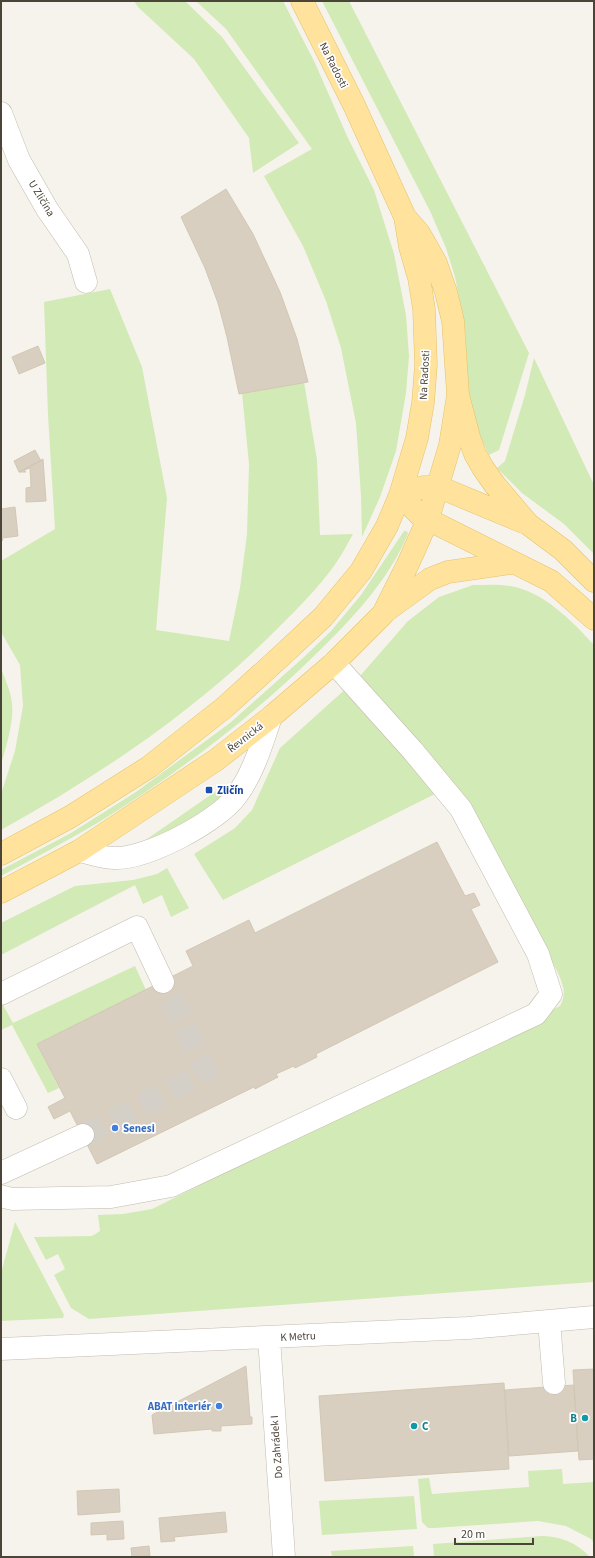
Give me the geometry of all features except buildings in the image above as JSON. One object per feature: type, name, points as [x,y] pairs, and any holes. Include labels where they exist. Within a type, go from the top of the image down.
[{"type":"main road","name":"Na Radosti","points":[[302,1],[354,105],[405,217],[410,247],[419,278],[424,309],[426,337],[426,365],[423,403],[417,438],[400,495]]},
{"type":"main road","name":"Na Radosti","points":[[405,217],[419,232],[428,248],[436,263],[446,292],[453,321],[458,395],[475,454],[495,485],[528,524],[563,550],[594,581]]},
{"type":"main road","name":"Na Radosti","points":[[428,519],[439,487],[450,445],[458,395]]},
{"type":"main road","points":[[1,854],[70,817],[149,767],[225,707],[274,663],[323,617],[361,571],[387,526],[400,495],[423,487],[439,487],[528,524]]},
{"type":"main road","points":[[400,495],[414,511],[421,516],[551,581],[594,619]]},
{"type":"main road","name":"Řevnická","points":[[1,892],[79,851],[216,760],[271,717],[334,663],[383,614],[428,519]]},
{"type":"main road","points":[[383,614],[430,579],[448,572],[511,562]]},
{"type":"street","name":"U Zličína","points":[[1,113],[19,160],[47,209],[78,254],[86,282]]},
{"type":"street","points":[[1,1196],[12,1199],[111,1196],[171,1186],[536,1014],[551,994],[538,954],[461,809],[413,750],[334,663]]},
{"type":"street","points":[[79,851],[115,858],[141,854],[189,832],[226,808],[237,796],[245,783],[261,747],[271,717]]},
{"type":"street","points":[[1,994],[137,927],[163,982]]},
{"type":"street","points":[[1,1079],[16,1108]]},
{"type":"street","points":[[1,1173],[83,1134]]},
{"type":"street","name":"K Metru","points":[[1,1349],[468,1328],[594,1317]]},
{"type":"street","points":[[549,1321],[554,1383]]},
{"type":"street","name":"Do Zahrádek I","points":[[269,1338],[284,1557]]},
{"type":"green space","points":[[134,1],[185,1],[222,37],[299,143],[253,173],[249,138],[194,59],[138,7]]},
{"type":"green space","points":[[196,1],[283,1],[315,63],[347,136],[374,190],[394,254],[406,315],[409,356],[406,393],[396,451],[380,497],[362,537],[356,423],[341,348],[326,301],[303,246],[264,176],[312,149],[226,29]]},
{"type":"green space","points":[[322,1],[349,1],[529,353],[499,450],[489,455],[478,433],[468,393],[465,328],[455,277],[446,248],[430,211]]},
{"type":"green space","points":[[110,289],[142,367],[167,498],[156,630],[229,641],[240,588],[247,534],[249,464],[242,393],[304,382],[317,460],[320,535],[353,534],[334,566],[308,597],[248,657],[216,685],[148,738],[112,763],[39,809],[1,830],[1,794],[15,751],[23,706],[20,665],[1,632],[1,561],[55,529],[48,415],[44,302]]},
{"type":"green space","points":[[534,358],[594,485],[594,554],[564,524],[522,493],[497,468],[505,461],[525,395]]},
{"type":"green space","points":[[404,531],[407,531],[408,534],[400,551],[380,583],[368,598],[330,640],[266,700],[213,744],[128,804],[63,843],[1,876],[1,870],[71,833],[136,792],[230,723],[331,631],[361,595]]},
{"type":"green space","points":[[473,585],[510,586],[534,594],[556,608],[594,645],[594,1282],[89,1319],[71,1308],[54,1275],[65,1269],[58,1254],[46,1260],[34,1237],[92,1236],[100,1231],[98,1215],[123,1214],[152,1209],[560,1006],[564,993],[563,985],[558,973],[455,784],[223,900],[194,854],[235,828],[252,810],[280,748],[360,676],[408,621],[439,597]]},
{"type":"green space","points":[[1,668],[8,686],[12,704],[12,718],[1,764]]},
{"type":"green space","points":[[225,785],[229,787],[229,790],[202,817],[131,850]]},
{"type":"green space","points":[[167,868],[189,908],[171,917],[162,895],[143,904],[135,885],[1,955],[1,923],[75,886],[133,880],[157,874]]},
{"type":"green space","points":[[135,966],[146,990],[37,1044],[59,1088],[48,1093],[12,1025],[1,1030],[1,1007],[3,1005],[13,1023]]},
{"type":"green space","points":[[15,1222],[64,1315],[63,1318],[1,1321],[1,1273]]},
{"type":"green space","points":[[562,1469],[563,1484],[594,1482],[594,1543],[591,1539],[566,1526],[538,1521],[434,1528],[428,1528],[422,1522],[418,1479],[429,1478],[432,1494],[529,1487],[528,1471]]},
{"type":"green space","points":[[414,1496],[417,1529],[322,1535],[319,1501]]},
{"type":"green space","points":[[541,1536],[555,1537],[567,1541],[579,1547],[590,1557],[434,1557],[433,1544]]},
{"type":"green space","points":[[413,1546],[414,1557],[332,1557],[331,1551]]},
{"type":"tunnel","points":[[83,1135],[206,1072],[163,982]]},
{"type":"place","name":"Zličín","points":[[209,790]]},
{"type":"place","name":"Senesi","points":[[115,1128]]},
{"type":"place","name":"ABAT interiér","points":[[219,1406]]},
{"type":"place","name":"B","points":[[585,1418]]},
{"type":"place","name":"C","points":[[414,1426]]}]
